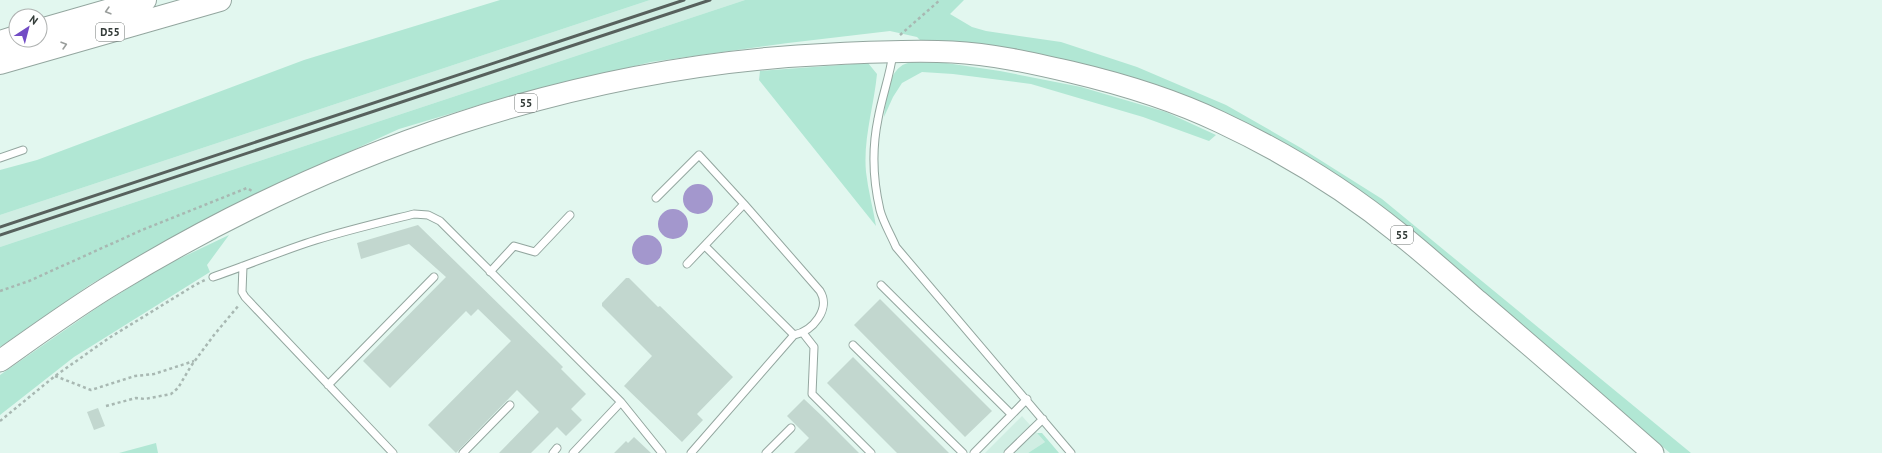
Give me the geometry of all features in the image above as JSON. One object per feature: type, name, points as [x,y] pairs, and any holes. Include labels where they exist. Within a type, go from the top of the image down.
[{"type":"highway","name":"D55","points":[[48,28],[145,0]]},
{"type":"highway","name":"D55","points":[[0,63],[220,0]]},
{"type":"main road","name":"55","points":[[0,361],[56,321],[114,283],[178,246],[271,199],[393,145],[468,120],[543,98],[650,74],[713,64],[777,56],[893,51],[956,52],[1020,60],[1109,81],[1164,98],[1219,122],[1270,147],[1323,180],[1398,232],[1653,453]]},
{"type":"lane","points":[[893,51],[891,70],[878,118],[874,169],[880,210],[896,247],[1071,453]]},
{"type":"lane","points":[[0,158],[23,150]]},
{"type":"lane","points":[[656,198],[699,154],[820,291],[824,298],[822,311],[803,333],[794,335],[691,453]]},
{"type":"lane","points":[[687,264],[744,204]]},
{"type":"lane","points":[[213,277],[317,239],[414,214],[428,215],[440,221],[621,402],[662,453]]},
{"type":"lane","points":[[490,272],[514,246],[535,252],[570,215]]},
{"type":"lane","points":[[705,246],[794,335]]},
{"type":"lane","points":[[243,266],[242,292],[245,297],[392,453]]},
{"type":"lane","points":[[328,385],[434,277]]},
{"type":"lane","points":[[881,285],[1011,414]]},
{"type":"lane","points":[[803,333],[814,347],[812,394],[871,453]]},
{"type":"lane","points":[[853,346],[963,453]]},
{"type":"lane","points":[[974,453],[1011,414],[1027,400]]},
{"type":"lane","points":[[573,453],[621,402]]},
{"type":"lane","points":[[463,453],[510,405]]},
{"type":"lane","points":[[1008,453],[1043,419]]},
{"type":"lane","points":[[766,453],[791,428]]},
{"type":"path","points":[[893,51],[895,40],[940,0]]},
{"type":"path","points":[[0,291],[29,281],[142,230],[247,188],[271,199]]},
{"type":"path","points":[[0,421],[55,376],[109,338],[195,285],[213,277]]},
{"type":"path","points":[[106,406],[136,398],[145,399],[171,394],[178,388],[194,361],[245,297]]},
{"type":"path","points":[[55,376],[91,390],[135,376],[154,374],[194,361]]},
{"type":"shaded area","points":[[650,0],[745,0],[0,247],[0,215]]},
{"type":"shaded area","points":[[698,184],[709,188],[713,199],[709,210],[698,214],[687,210],[683,199],[687,188]]},
{"type":"shaded area","points":[[673,209],[684,213],[688,224],[684,235],[673,239],[662,235],[658,224],[662,213]]},
{"type":"shaded area","points":[[647,235],[658,239],[662,250],[658,261],[647,265],[636,261],[632,250],[636,239]]},
{"type":"shaded area","points":[[1022,416],[1045,442],[1028,453],[985,453]]},
{"type":"green space","points":[[500,0],[650,0],[0,215],[0,170],[37,160],[304,60]]},
{"type":"green space","points":[[745,0],[964,0],[950,14],[972,27],[986,31],[1061,42],[1137,67],[1226,105],[1301,148],[1382,199],[1691,453],[1670,453],[1522,325],[1224,113],[922,42],[917,37],[890,31],[788,43],[651,62],[503,98],[399,129],[239,202],[91,284],[0,347],[0,247]]},
{"type":"green space","points":[[912,62],[946,63],[1000,71],[1081,87],[1166,112],[1216,135],[1209,141],[1143,117],[1031,84],[953,74],[922,72],[902,83],[893,97],[884,117],[888,90],[892,77],[901,66]]},
{"type":"green space","points":[[868,63],[877,74],[867,135],[865,160],[876,226],[759,80],[760,71]]},
{"type":"green space","points":[[229,235],[207,265],[210,272],[74,357],[0,415],[0,375],[101,305],[164,266]]},
{"type":"green space","points":[[1037,433],[1042,433],[1059,453],[1028,453],[1045,442]]},
{"type":"green space","points":[[156,443],[158,453],[119,453]]},
{"type":"building","points":[[418,225],[563,367],[561,369],[586,394],[571,409],[582,420],[566,436],[557,427],[531,453],[499,453],[539,412],[517,390],[456,453],[428,425],[511,341],[478,309],[471,316],[466,311],[390,388],[363,361],[446,277],[409,244],[361,259],[357,243]]},
{"type":"building","points":[[626,278],[629,278],[658,307],[660,306],[733,377],[697,414],[703,420],[682,442],[624,386],[652,356],[602,306],[602,303]]},
{"type":"building","points":[[880,299],[992,411],[965,437],[854,325]]},
{"type":"building","points":[[853,357],[949,453],[897,453],[827,383]]},
{"type":"building","points":[[804,399],[859,453],[794,453],[809,438],[787,416]]},
{"type":"building","points":[[98,408],[105,426],[94,430],[87,412]]},
{"type":"building","points":[[634,437],[651,453],[614,453],[626,441],[628,443]]},
{"type":"railway","points":[[0,227],[684,0]]},
{"type":"railway","points":[[0,235],[710,0]]}]
